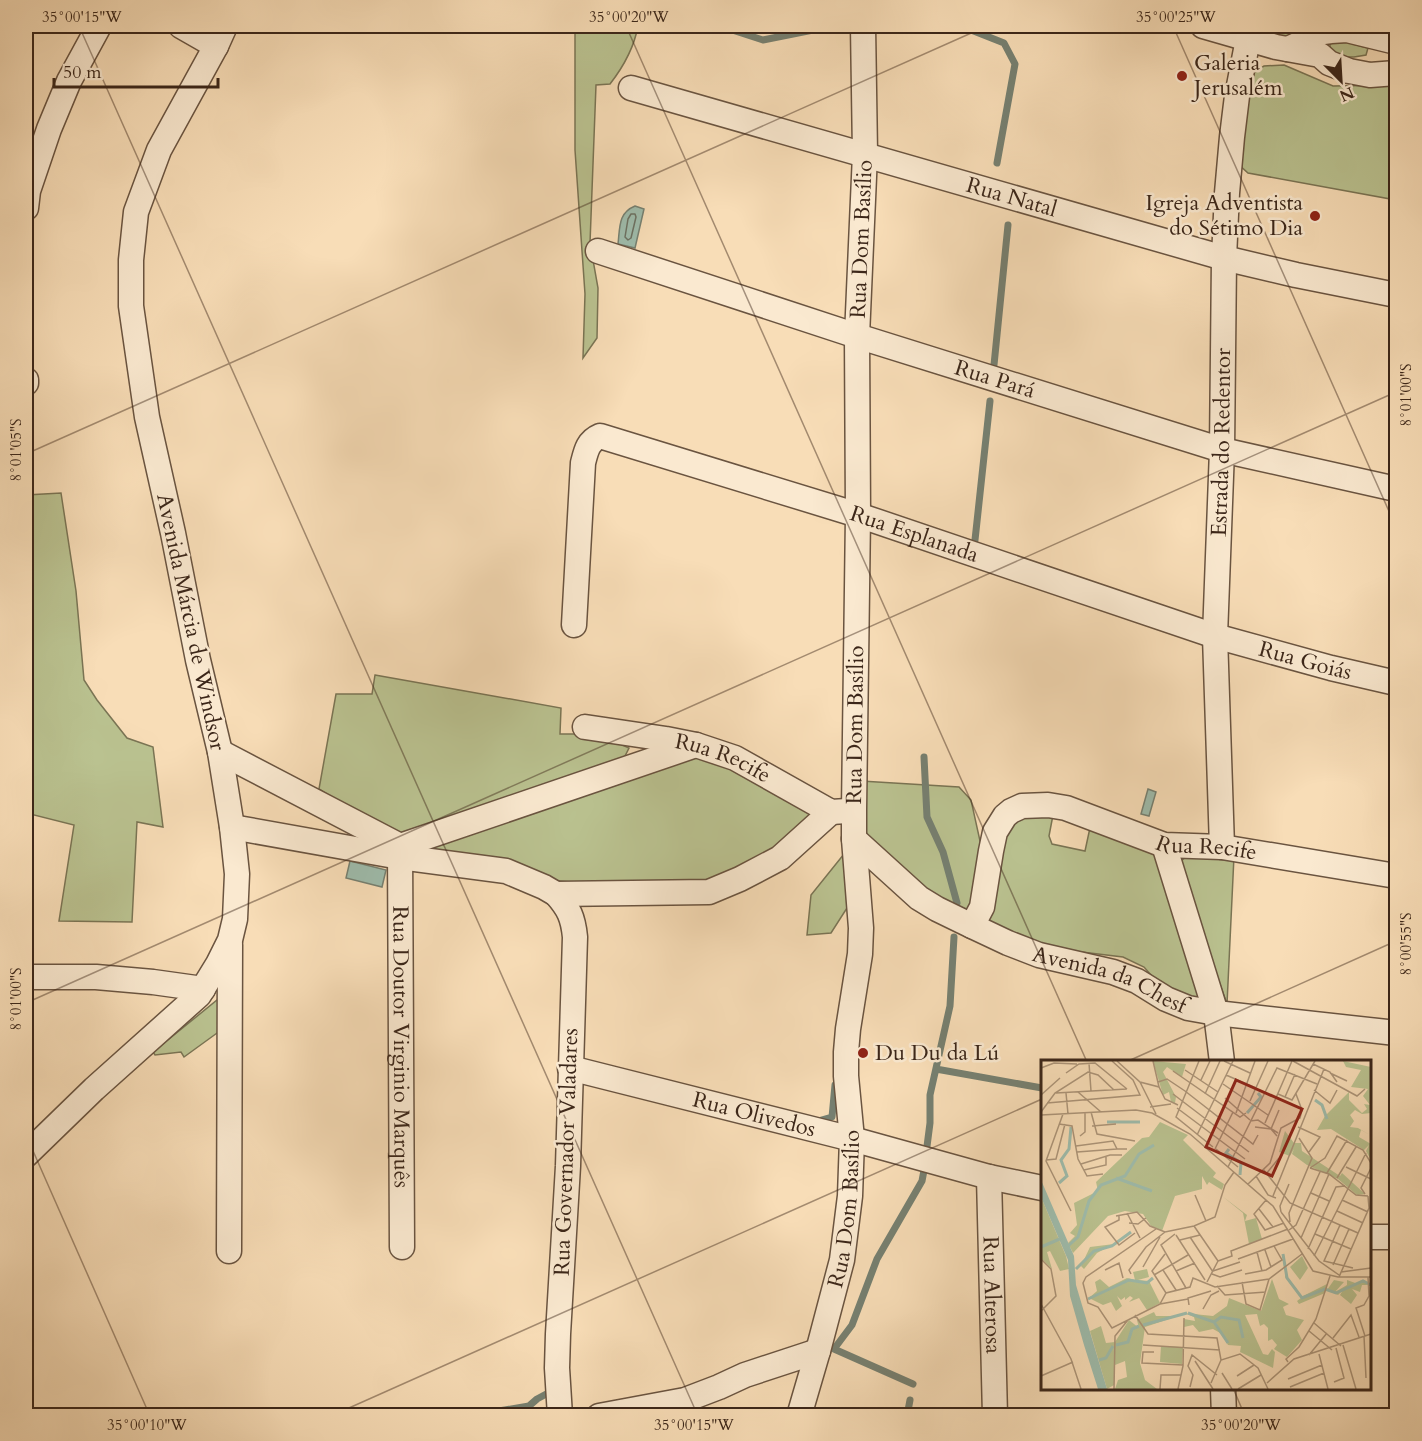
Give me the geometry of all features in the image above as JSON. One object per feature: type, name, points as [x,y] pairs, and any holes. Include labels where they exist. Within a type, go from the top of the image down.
[{"type":"street","points":[[26,208],[28,191],[53,120],[69,81],[99,26]]},
{"type":"street","points":[[182,26],[220,36]]},
{"type":"street","name":"Rua Dom Basílio","points":[[799,1416],[818,1351],[843,1249],[850,1196],[852,1139],[846,1052],[860,954],[861,928],[854,839],[842,811],[858,515],[857,336],[865,154],[863,26]]},
{"type":"street","points":[[1203,26],[1288,49],[1331,30],[1347,28],[1396,42]]},
{"type":"street","name":"Avenida Márcia de Windsor","points":[[26,1155],[203,989],[230,940],[235,919],[237,874],[220,752],[198,660],[147,417],[131,306],[131,260],[136,212],[159,150],[220,36]]},
{"type":"street","points":[[1317,38],[1329,63],[1349,71],[1370,75],[1396,73]]},
{"type":"street","name":"Estrada do Redentor","points":[[1222,847],[1215,636],[1222,450],[1224,258],[1232,137],[1248,39]]},
{"type":"street","name":"Rua Natal","points":[[631,88],[1224,258],[1396,295]]},
{"type":"street","name":"Rua Pará","points":[[598,251],[857,336],[1222,450],[1396,489]]},
{"type":"street","name":"Rua Esplanada","points":[[574,625],[583,463],[587,447],[593,439],[600,436],[858,515],[1215,636]]},
{"type":"street","name":"Rua Goiás","points":[[1215,636],[1331,668],[1396,682]]},
{"type":"street","name":"Rua Recife","points":[[585,727],[696,745],[735,758],[842,811]]},
{"type":"street","points":[[220,752],[400,851],[696,745]]},
{"type":"street","name":"Rua Recife","points":[[972,926],[982,907],[995,832],[1005,816],[1022,806],[1048,805],[1066,808],[1164,845],[1222,847],[1396,876]]},
{"type":"street","points":[[232,827],[400,851],[506,871],[556,894],[709,891],[740,879],[780,858],[842,811]]},
{"type":"street","name":"Avenida da Chesf","points":[[854,839],[919,898],[972,926],[1039,955],[1113,972],[1137,981],[1166,999],[1188,1008],[1396,1033]]},
{"type":"street","points":[[1164,845],[1216,1013],[1222,1060]]},
{"type":"street","name":"Rua Doutor Virginio Marquês","points":[[400,851],[402,1247]]},
{"type":"street","name":"Rua Governador Valadares","points":[[556,894],[571,915],[575,937],[568,1166],[558,1334],[557,1368],[560,1416]]},
{"type":"street","points":[[228,1251],[230,940]]},
{"type":"street","points":[[26,977],[96,977],[203,989]]},
{"type":"street","name":"Rua Olivedos","points":[[570,1068],[852,1139],[989,1177],[1041,1188]]},
{"type":"street","name":"Rua Alterosa","points":[[989,1177],[995,1416]]},
{"type":"street","points":[[1371,1237],[1396,1237]]},
{"type":"street","points":[[599,1416],[685,1400],[719,1388],[745,1375],[818,1351]]},
{"type":"street","points":[[1223,1390],[1224,1416]]},
{"type":"green space","points":[[575,26],[638,26],[631,49],[615,77],[610,84],[596,85],[590,243],[598,288],[597,338],[583,358],[585,294],[575,150]]},
{"type":"green space","points":[[1224,26],[1293,26],[1294,27],[1289,40]]},
{"type":"green space","points":[[1345,38],[1353,44],[1368,48],[1366,55],[1338,57],[1330,50],[1330,43]]},
{"type":"green space","points":[[1284,65],[1333,86],[1396,85],[1396,200],[1248,173],[1237,163],[1251,74],[1264,66]]},
{"type":"green space","points":[[61,493],[76,591],[84,680],[127,738],[153,747],[163,827],[137,822],[132,922],[59,921],[74,825],[26,813],[26,495]]},
{"type":"green space","points":[[375,675],[561,708],[560,734],[607,738],[629,748],[620,766],[396,838],[319,789],[336,694],[372,694]]},
{"type":"green space","points":[[699,757],[712,760],[823,811],[769,852],[719,878],[663,885],[547,880],[423,851],[475,828]]},
{"type":"green space","points":[[861,781],[959,787],[971,800],[982,850],[978,908],[961,916],[864,841]]},
{"type":"green space","points":[[1053,815],[1049,836],[1052,844],[1085,851],[1091,823],[1159,851],[1209,1005],[1159,984],[1144,967],[1123,957],[1040,947],[982,918],[993,862],[1016,816]]},
{"type":"green space","points":[[844,854],[847,908],[831,933],[807,935],[811,895]]},
{"type":"green space","points":[[1234,856],[1227,1004],[1182,878],[1181,861],[1186,857]]},
{"type":"green space","points":[[233,987],[235,1020],[184,1057],[181,1052],[155,1055],[153,1052]]},
{"type":"water","points":[[635,206],[644,209],[635,248],[618,244],[623,217],[629,209]]},
{"type":"water","points":[[1148,789],[1156,792],[1149,816],[1141,814]]},
{"type":"water","points":[[350,861],[386,870],[382,887],[346,878]]},
{"type":"waterway","points":[[720,26],[763,40],[826,26]]},
{"type":"waterway","points":[[961,26],[1004,43],[1015,64],[997,163]]},
{"type":"waterway","points":[[994,365],[1008,225]]},
{"type":"waterway","points":[[975,540],[990,401]]},
{"type":"waterway","points":[[924,757],[927,817],[943,852],[957,903]]},
{"type":"waterway","points":[[926,1154],[930,1123],[930,1095],[950,1006],[954,937]]},
{"type":"waterway","points":[[936,1069],[1041,1088]]},
{"type":"waterway","points":[[818,1121],[832,1117],[835,1085]]},
{"type":"waterway","points":[[913,1384],[834,1349],[852,1325],[877,1259],[922,1181],[925,1165]]},
{"type":"waterway","points":[[464,1416],[529,1406],[550,1392]]},
{"type":"waterway","points":[[907,1416],[910,1400]]},
{"type":"place","name":"Galeria Jerusalém","points":[[1182,76]]},
{"type":"place","name":"Igreja Adventista do Sétimo Dia","points":[[1315,216]]},
{"type":"place","name":"Du Du da Lú","points":[[863,1053]]}]
